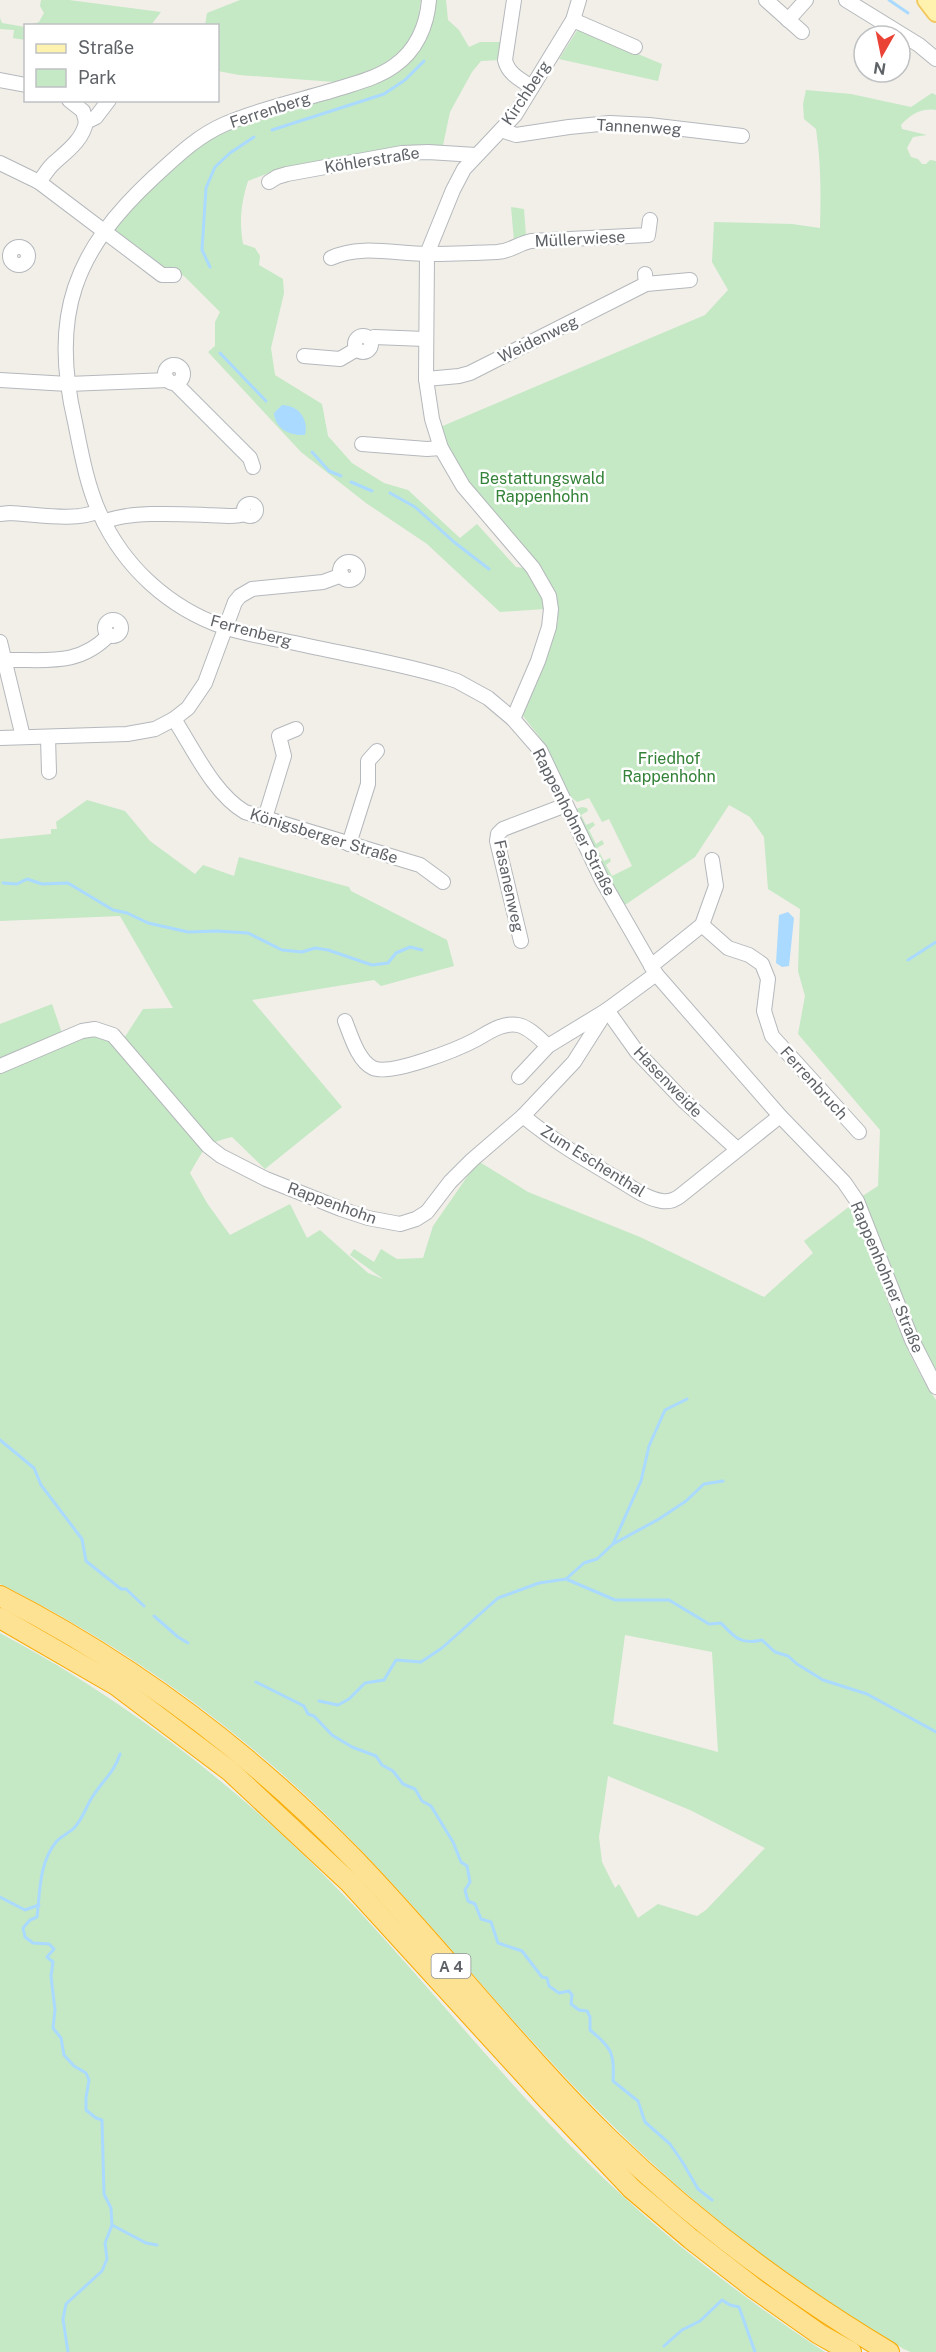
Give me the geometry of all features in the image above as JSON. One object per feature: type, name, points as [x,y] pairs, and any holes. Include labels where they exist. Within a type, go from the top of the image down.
[{"type":"highway","name":"A 4","points":[[0,1596],[68,1633],[126,1670],[240,1754],[311,1816],[354,1859],[547,2073],[636,2165],[752,2262],[830,2316],[889,2352]]},
{"type":"highway","name":"A 4","points":[[0,1618],[116,1685],[230,1771],[350,1883],[631,2188],[691,2240],[754,2288],[819,2334],[851,2352]]},
{"type":"main road","points":[[926,0],[936,14]]},
{"type":"street","name":"Ferrenberg","points":[[429,0],[421,34],[408,53],[396,65],[371,78],[247,115],[202,136],[135,195],[103,230],[80,271],[72,298],[65,343],[68,384],[79,440],[101,516],[122,550],[148,582],[168,599],[186,610],[227,628],[442,676],[472,688],[513,719]]},
{"type":"street","points":[[514,0],[507,48],[507,67],[532,87]]},
{"type":"street","name":"Kirchberg","points":[[427,254],[464,169],[515,116],[573,20],[579,0]]},
{"type":"street","points":[[766,0],[802,32]]},
{"type":"street","points":[[788,20],[806,0]]},
{"type":"street","points":[[846,0],[919,45],[936,59]]},
{"type":"street","points":[[573,20],[635,47]]},
{"type":"street","points":[[0,80],[24,85]]},
{"type":"street","points":[[39,182],[55,162],[72,147],[85,127],[83,111],[72,102]]},
{"type":"street","points":[[86,122],[96,117],[107,102]]},
{"type":"street","name":"Tannenweg","points":[[501,130],[516,135],[610,123],[649,125],[742,136]]},
{"type":"street","name":"Köhlerstraße","points":[[269,182],[288,174],[402,153],[476,155]]},
{"type":"street","points":[[0,163],[39,182],[162,275],[174,275]]},
{"type":"street","name":"Müllerwiese","points":[[427,254],[513,250],[520,243],[531,241],[648,235],[650,220]]},
{"type":"street","points":[[331,258],[344,252],[357,250],[427,254],[426,379],[432,419],[441,448],[463,486],[533,568],[549,596],[551,609],[549,627],[538,661],[513,719]]},
{"type":"street","name":"Weidenweg","points":[[426,379],[470,373],[646,279],[690,280]]},
{"type":"street","points":[[304,357],[340,359],[357,349],[355,342],[359,337],[364,336],[370,340],[374,337],[425,339]]},
{"type":"street","points":[[0,380],[68,384],[171,382],[250,458],[253,467]]},
{"type":"street","points":[[362,444],[428,450],[441,448]]},
{"type":"street","points":[[0,514],[118,518],[245,514]]},
{"type":"street","points":[[0,738],[127,734],[155,729],[174,720],[188,708],[205,683],[235,602],[245,592],[323,582],[342,575]]},
{"type":"street","points":[[5,660],[72,658],[94,649],[109,634]]},
{"type":"street","points":[[0,642],[23,737]]},
{"type":"street","name":"Rappenhohner Straße","points":[[513,719],[540,750],[602,880],[653,970],[780,1116],[844,1182],[857,1202],[912,1340],[936,1387]]},
{"type":"street","name":"Königsberger Straße","points":[[174,720],[228,801],[245,812],[420,865],[443,882]]},
{"type":"street","points":[[265,818],[284,756],[279,736],[296,729]]},
{"type":"street","points":[[48,737],[49,772]]},
{"type":"street","points":[[349,844],[368,784],[368,762],[377,751]]},
{"type":"street","name":"Fasanenweg","points":[[521,941],[497,841],[498,834],[503,829],[566,805]]},
{"type":"street","points":[[653,970],[702,925],[716,886],[712,860]]},
{"type":"street","name":"Ferrenbruch","points":[[702,925],[728,948],[749,955],[762,964],[768,979],[764,1011],[772,1036],[859,1132]]},
{"type":"street","name":"Rappenhohn","points":[[519,1077],[548,1046],[607,1010],[653,970]]},
{"type":"street","name":"Rappenhohn","points":[[0,1066],[82,1031],[94,1029],[113,1035],[208,1146],[221,1156],[266,1179],[350,1212],[389,1224],[408,1223],[428,1212],[450,1182],[471,1160],[523,1116],[574,1062],[607,1010]]},
{"type":"street","name":"Hasenweide","points":[[607,1010],[637,1052],[683,1100],[737,1149]]},
{"type":"street","points":[[345,1021],[354,1045],[368,1064],[375,1069],[396,1068],[424,1057],[458,1049],[510,1024],[523,1026],[548,1046]]},
{"type":"street","name":"Zum Eschenthal","points":[[523,1116],[579,1156],[638,1191],[662,1201],[675,1200],[780,1116]]},
{"type":"green space","points":[[41,0],[69,0],[161,12],[152,24],[32,24],[39,22],[44,13],[40,6]]},
{"type":"green space","points":[[240,0],[421,0],[417,27],[404,47],[383,66],[335,82],[239,75],[219,71],[219,24],[205,24],[207,13]]},
{"type":"green space","points":[[435,0],[446,0],[448,20],[459,30],[469,47],[480,42],[503,42],[500,60],[481,61],[472,72],[450,112],[442,150],[401,151],[276,170],[248,181],[241,212],[243,244],[255,248],[260,256],[259,265],[283,279],[284,293],[271,348],[275,375],[322,404],[328,436],[352,463],[384,483],[408,490],[460,538],[477,524],[516,567],[524,568],[540,591],[545,609],[500,612],[427,544],[366,503],[301,452],[208,352],[215,346],[215,322],[220,312],[184,276],[149,262],[114,231],[117,224],[161,178],[185,156],[211,138],[251,121],[359,88],[403,67],[423,46],[431,28]]},
{"type":"green space","points":[[0,18],[2,23],[24,27],[24,40],[13,38],[14,30],[0,29]]},
{"type":"green space","points":[[578,29],[662,64],[658,81],[559,59]]},
{"type":"green space","points":[[806,90],[851,94],[911,107],[932,93],[936,95],[936,110],[917,113],[901,125],[902,129],[927,135],[913,137],[907,148],[911,157],[918,159],[922,164],[930,160],[936,161],[936,1378],[927,1361],[894,1274],[861,1197],[878,1186],[880,1130],[798,1034],[805,996],[798,971],[800,909],[768,889],[764,837],[750,817],[729,805],[695,857],[622,907],[576,815],[576,809],[587,808],[588,811],[581,815],[586,825],[593,822],[595,825],[589,830],[596,844],[602,840],[604,844],[597,848],[604,861],[610,858],[611,861],[606,865],[612,876],[632,866],[609,819],[602,822],[589,798],[577,802],[571,797],[545,744],[523,716],[524,708],[558,620],[557,600],[543,571],[478,497],[451,460],[438,428],[705,315],[728,290],[712,262],[714,222],[792,224],[820,228],[818,141],[816,129],[804,119],[803,104]]},
{"type":"green space","points":[[511,207],[524,209],[526,236],[514,241]]},
{"type":"green space","points":[[87,800],[125,811],[150,841],[195,874],[203,865],[234,876],[239,857],[349,887],[351,891],[447,940],[454,966],[381,986],[374,980],[252,1000],[342,1107],[265,1169],[232,1137],[215,1142],[206,1148],[190,1173],[207,1203],[230,1235],[290,1204],[307,1238],[320,1230],[368,1273],[383,1279],[350,1255],[354,1249],[374,1262],[381,1249],[397,1259],[423,1258],[433,1226],[478,1161],[528,1192],[640,1237],[764,1297],[813,1253],[804,1241],[850,1206],[854,1212],[900,1333],[936,1400],[936,2352],[908,2351],[850,2317],[784,2271],[702,2207],[650,2161],[562,2074],[380,1870],[269,1762],[197,1705],[120,1652],[41,1605],[0,1584],[0,1024],[52,1004],[64,1039],[82,1031],[121,1043],[143,1009],[173,1008],[120,916],[0,921],[0,839],[51,834],[51,829],[57,829],[56,822]],"holes":[[[625,1635],[712,1652],[718,1752],[613,1724]],[[608,1776],[690,1810],[765,1848],[706,1910],[697,1916],[658,1904],[638,1918],[619,1884],[615,1888],[602,1862],[599,1837]]]},
{"type":"green space","points":[[0,1633],[98,1691],[190,1756],[234,1792],[317,1868],[357,1909],[499,2070],[588,2163],[702,2264],[825,2352],[0,2352]]},
{"type":"water","points":[[282,405],[293,407],[301,414],[304,418],[305,435],[289,433],[280,427],[274,413]]},
{"type":"water","points":[[788,912],[794,918],[789,966],[782,967],[776,963],[779,915]]},
{"type":"waterway","points":[[889,0],[908,13]]},
{"type":"waterway","points":[[272,130],[384,94],[405,80],[424,61]]},
{"type":"waterway","points":[[210,267],[202,250],[206,188],[215,167],[230,153],[254,137]]},
{"type":"waterway","points":[[220,353],[266,401]]},
{"type":"waterway","points":[[312,452],[329,471],[341,476]]},
{"type":"waterway","points":[[351,482],[372,491]]},
{"type":"waterway","points":[[390,493],[415,507],[489,569]]},
{"type":"waterway","points":[[3,883],[17,884],[27,879],[42,884],[68,883],[113,910],[127,913],[148,923],[188,932],[248,933],[282,950],[302,952],[315,948],[328,950],[372,965],[388,963],[396,953],[410,947],[422,950]]},
{"type":"waterway","points":[[908,960],[936,942]]},
{"type":"waterway","points":[[566,1579],[584,1563],[597,1559],[613,1544],[641,1481],[649,1446],[665,1410],[687,1399]]},
{"type":"waterway","points":[[0,1440],[34,1468],[41,1485],[82,1539],[86,1561],[121,1589],[126,1589],[144,1606]]},
{"type":"waterway","points":[[615,1543],[659,1519],[686,1501],[704,1484],[723,1481]]},
{"type":"waterway","points":[[319,1701],[338,1705],[349,1699],[365,1683],[384,1680],[396,1660],[421,1662],[442,1648],[498,1598],[539,1583],[566,1579],[615,1600],[669,1600],[709,1624],[721,1623],[730,1633],[743,1641],[762,1640],[775,1652],[788,1656],[823,1680],[867,1694],[936,1732]]},
{"type":"waterway","points":[[154,1616],[188,1643]]},
{"type":"waterway","points":[[256,1682],[304,1706],[308,1714],[314,1716],[332,1735],[352,1747],[376,1756],[382,1765],[393,1771],[403,1784],[415,1789],[422,1801],[431,1806],[453,1842],[461,1862],[467,1866],[470,1882],[465,1890],[468,1901],[475,1904],[481,1919],[491,1922],[498,1943],[522,1951],[542,1977],[547,1978],[549,1986],[559,1993],[569,1991],[572,1995],[571,2004],[579,2010],[587,2011],[590,2017],[590,2030],[603,2041],[610,2051],[613,2081],[638,2101],[645,2122],[670,2144],[698,2189],[712,2200]]},
{"type":"waterway","points":[[68,2352],[63,2319],[66,2304],[102,2271],[107,2259],[105,2243],[112,2225],[111,2208],[104,2194],[102,2120],[86,2110],[89,2080],[86,2073],[74,2066],[64,2055],[61,2038],[53,2028],[55,2010],[51,1976],[53,1962],[47,1957],[54,1949],[49,1944],[33,1943],[25,1937],[23,1928],[30,1920],[37,1917],[41,1878],[50,1850],[77,1824],[93,1796],[115,1766],[120,1754]]},
{"type":"waterway","points":[[0,1897],[25,1910],[39,1905]]},
{"type":"waterway","points":[[112,2225],[146,2243],[157,2245]]},
{"type":"waterway","points":[[664,2346],[682,2330],[700,2321],[722,2300],[739,2307],[755,2352]]},
{"type":"park label","name":"Bestattungswald Rappenhohn","points":[[542,487]]},
{"type":"park label","name":"Friedhof Rappenhohn","points":[[669,767]]}]
